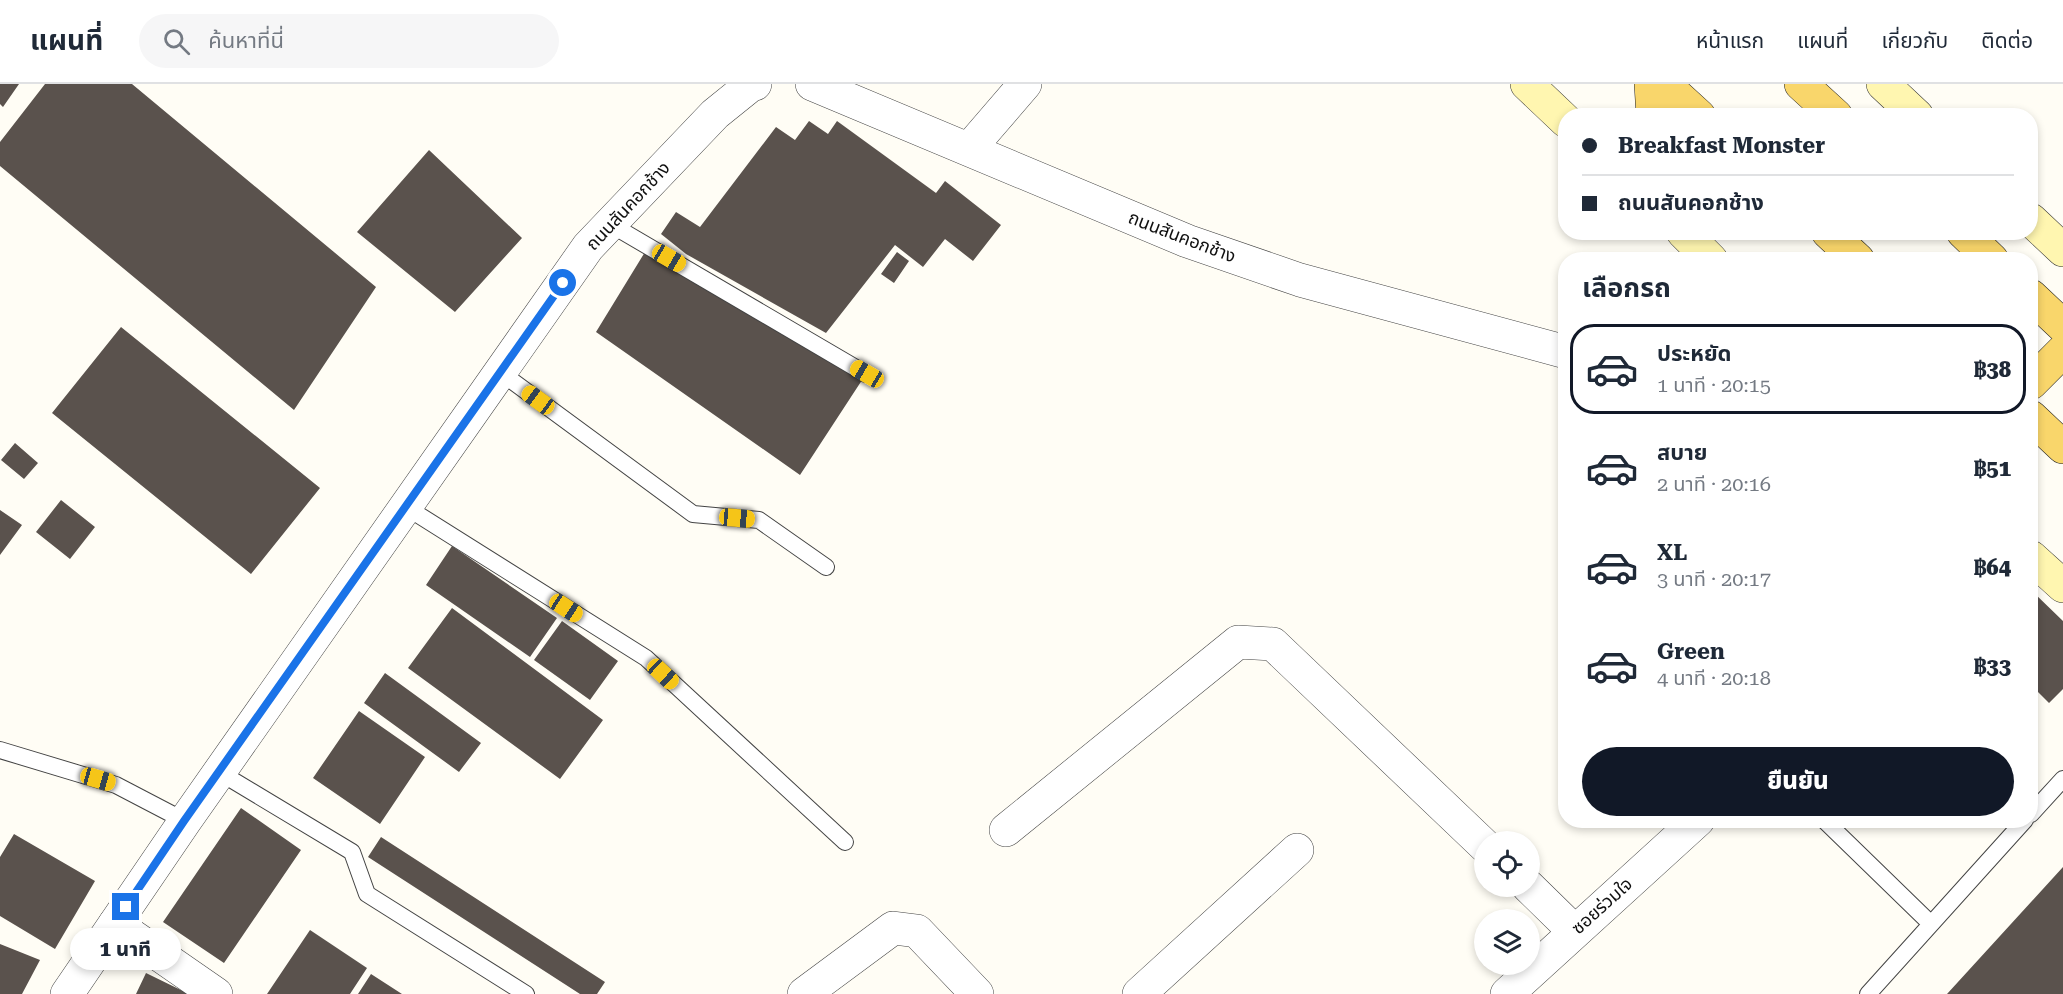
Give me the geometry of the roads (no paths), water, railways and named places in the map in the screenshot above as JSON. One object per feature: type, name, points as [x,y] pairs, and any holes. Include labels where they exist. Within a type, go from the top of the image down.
[{"type":"main road","points":[[1527,84],[1558,113]]},
{"type":"main road","points":[[1651,84],[1652,108]]},
{"type":"main road","points":[[1664,84],[1690,108]]},
{"type":"main road","points":[[1801,84],[1827,108]]},
{"type":"main road","points":[[1883,84],[1908,108]]},
{"type":"main road","points":[[2038,227],[2063,250]]},
{"type":"main road","points":[[1691,240],[1703,252]]},
{"type":"main road","points":[[1837,240],[1849,252]]},
{"type":"main road","points":[[1971,240],[1984,252]]},
{"type":"main road","points":[[2038,303],[2063,326]]},
{"type":"main road","points":[[2038,376],[2063,351]]},
{"type":"main road","points":[[2038,424],[2063,447]]},
{"type":"main road","points":[[2038,563],[2063,586]]},
{"type":"street","name":"ถนนสันคอกช้าง","points":[[67,994],[184,821],[588,248],[715,114],[755,84]]},
{"type":"street","name":"ถนนสันคอกช้าง","points":[[812,84],[1187,241],[1300,280],[1558,350]]},
{"type":"street","points":[[969,149],[1025,84]]},
{"type":"street","points":[[1006,830],[1238,642],[1273,644],[1474,836]]},
{"type":"street","name":"ซอยร่วมใจ","points":[[1507,994],[1689,828]]},
{"type":"street","points":[[1139,994],[1297,849]]},
{"type":"street","points":[[1539,897],[1574,931]]},
{"type":"street","points":[[115,924],[216,994]]},
{"type":"street","points":[[804,994],[893,928],[917,930],[976,994]]},
{"type":"lane","points":[[610,224],[867,374]]},
{"type":"lane","points":[[500,372],[693,514],[759,520],[826,567]]},
{"type":"lane","points":[[406,507],[646,658],[845,842]]},
{"type":"lane","points":[[0,750],[116,785],[184,821]]},
{"type":"lane","points":[[219,772],[352,852],[367,894],[526,994]]},
{"type":"lane","points":[[2038,806],[2063,779]]},
{"type":"lane","points":[[1832,828],[1931,924]]},
{"type":"lane","points":[[1868,994],[2018,828]]}]
